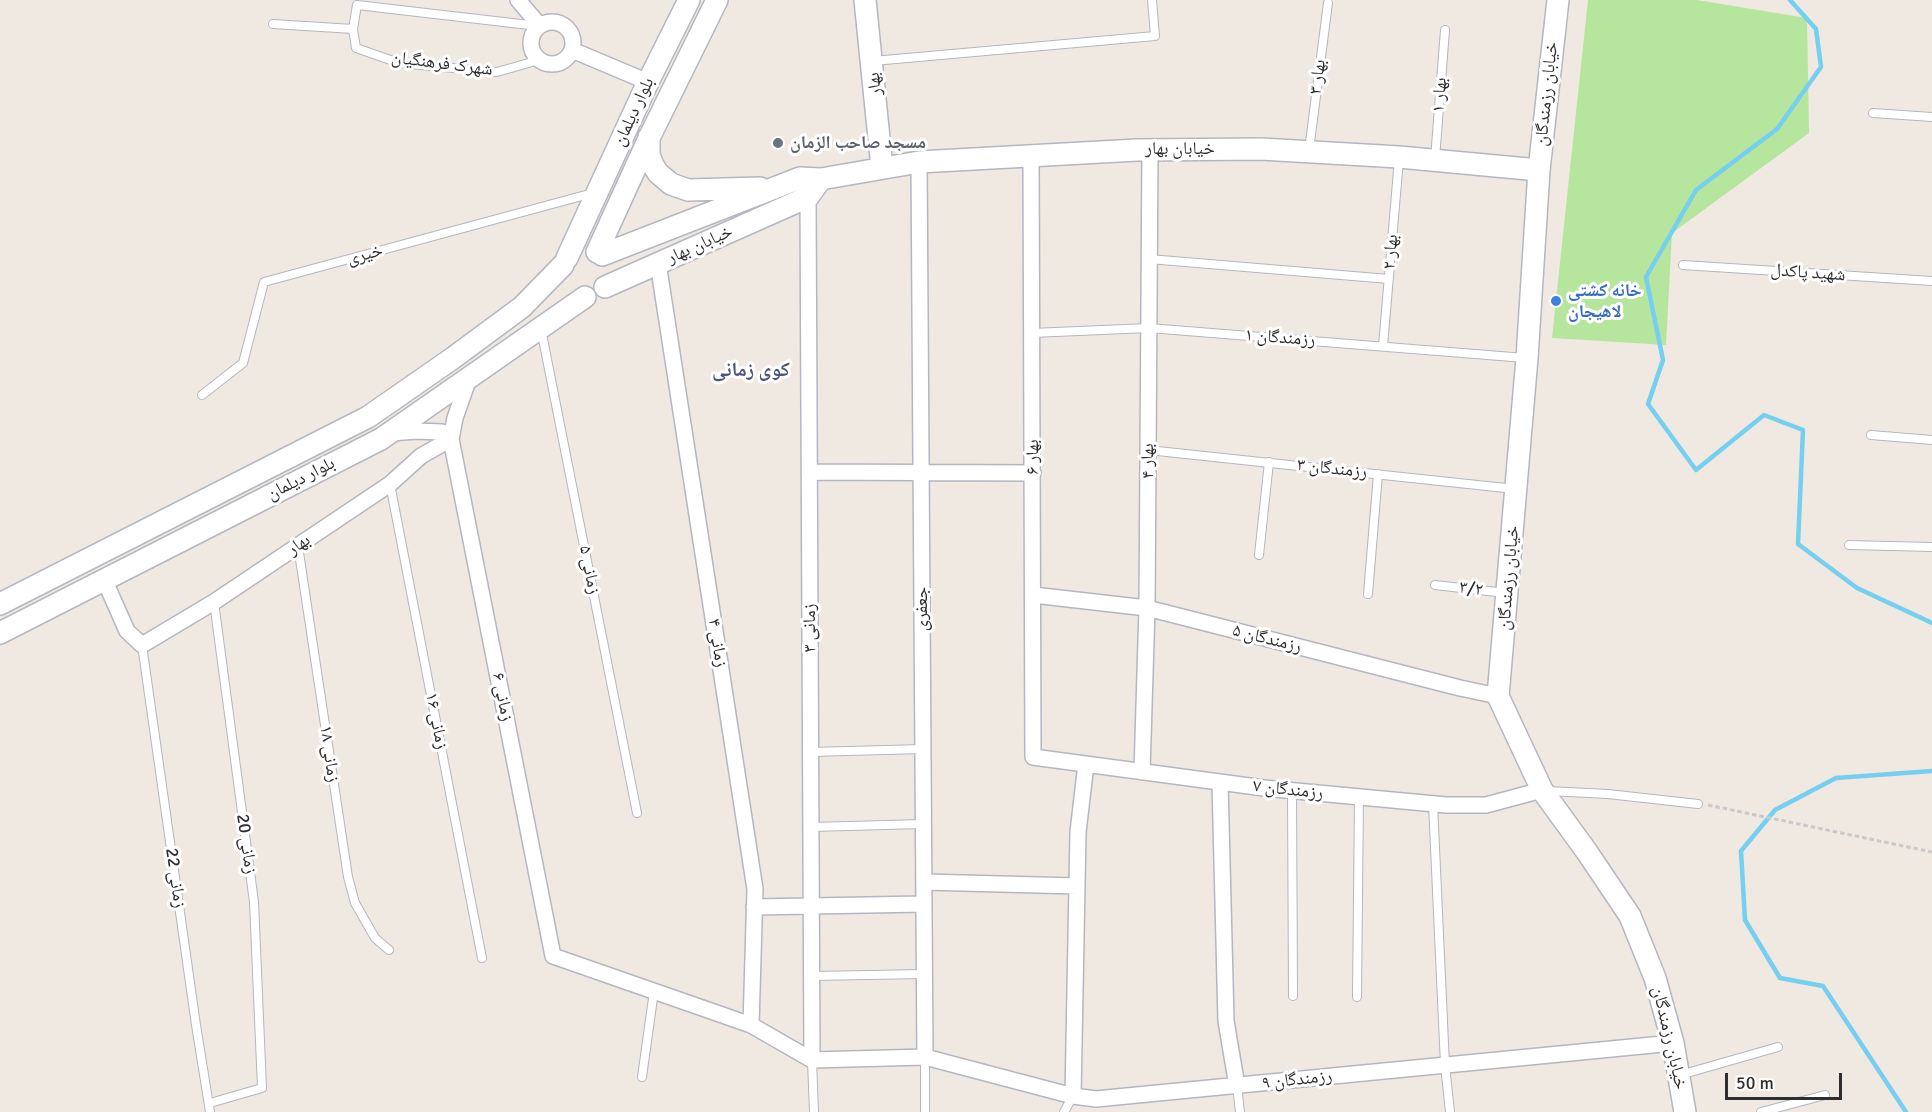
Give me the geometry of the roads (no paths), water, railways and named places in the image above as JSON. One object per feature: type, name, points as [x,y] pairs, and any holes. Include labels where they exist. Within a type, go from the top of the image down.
[{"type":"street","points":[[518,0],[540,26]]},
{"type":"street","name":"بلوار دیلمان","points":[[0,604],[368,417],[522,307],[565,262],[648,82],[689,0]]},
{"type":"street","name":"بلوار دیلمان","points":[[599,254],[650,136],[717,0]]},
{"type":"street","name":"بهار","points":[[865,0],[882,168]]},
{"type":"street","name":"خیابان رزمندگان","points":[[1558,0],[1539,170],[1527,358],[1498,696],[1542,790],[1630,916],[1655,978],[1673,1043],[1685,1112]]},
{"type":"street","points":[[552,22],[565,26],[572,37],[572,50],[564,60],[552,64],[539,60],[532,50],[532,36],[540,26],[552,22]]},
{"type":"street","points":[[572,50],[648,82]]},
{"type":"street","points":[[650,136],[650,155],[653,165],[664,179],[680,188],[697,190],[776,187]]},
{"type":"street","name":"خیابان بهار","points":[[599,254],[800,178],[821,178],[919,162],[1150,149],[1261,149],[1399,157],[1539,170]]},
{"type":"street","name":"بهار ۴","points":[[1143,772],[1147,608],[1150,149]]},
{"type":"street","name":"بهار ۶","points":[[1031,156],[1034,757]]},
{"type":"street","name":"جعفری","points":[[919,162],[925,1057]]},
{"type":"street","points":[[808,197],[821,178]]},
{"type":"street","name":"خیابان بهار","points":[[605,287],[808,197]]},
{"type":"street","name":"زمانی ۳","points":[[808,197],[812,1060]]},
{"type":"street","points":[[581,249],[599,254],[609,270],[605,287],[585,297],[576,295],[564,283],[561,274],[565,262],[581,249]]},
{"type":"street","name":"زمانی ۴","points":[[658,263],[755,889],[751,1025]]},
{"type":"street","name":"بلوار دیلمان","points":[[0,633],[388,434],[585,297]]},
{"type":"street","points":[[388,434],[416,431],[442,432],[451,439],[455,418],[470,378]]},
{"type":"street","name":"بهار","points":[[142,645],[214,602],[298,546],[390,484],[421,456],[451,439]]},
{"type":"street","name":"زمانی ۶","points":[[451,439],[553,956],[654,991]]},
{"type":"street","points":[[809,472],[1033,473]]},
{"type":"street","points":[[104,579],[127,631],[142,645]]},
{"type":"street","points":[[36,585],[47,608]]},
{"type":"street","name":"رزمندگان ۵","points":[[1033,595],[1147,608],[1498,696]]},
{"type":"street","name":"رزمندگان ۷","points":[[1034,757],[1292,791],[1433,804],[1486,805],[1542,790]]},
{"type":"street","points":[[1073,1096],[1078,832],[1086,764]]},
{"type":"street","points":[[1220,782],[1226,1021],[1237,1086]]},
{"type":"street","points":[[924,882],[1077,886]]},
{"type":"street","points":[[754,907],[924,904]]},
{"type":"street","points":[[654,991],[751,1025],[812,1060]]},
{"type":"street","name":"رزمندگان ۹","points":[[812,1060],[925,1057],[1096,1100],[1673,1043]]},
{"type":"lane","points":[[872,62],[1155,36],[1152,0]]},
{"type":"lane","name":"بهار ۳","points":[[1308,152],[1328,3]]},
{"type":"lane","points":[[273,24],[353,29],[357,4],[540,26]]},
{"type":"lane","name":"شهرک فرهنگیان","points":[[353,29],[356,48],[399,63],[496,72],[539,60]]},
{"type":"lane","name":"بهار ۱","points":[[1435,160],[1445,30]]},
{"type":"lane","points":[[1873,113],[1932,117]]},
{"type":"lane","name":"بهار ۲","points":[[1383,346],[1399,157]]},
{"type":"lane","name":"خیری","points":[[202,395],[243,363],[264,282],[597,192]]},
{"type":"lane","points":[[1149,259],[1389,279]]},
{"type":"lane","name":"شهید پاکدل","points":[[1683,265],[1932,281]]},
{"type":"lane","name":"زمانی ۵","points":[[541,327],[637,813]]},
{"type":"lane","name":"رزمندگان ۱","points":[[1032,333],[1149,328],[1527,358]]},
{"type":"lane","points":[[1870,435],[1932,440]]},
{"type":"lane","name":"رزمندگان ۳","points":[[1148,450],[1516,489]]},
{"type":"lane","points":[[1258,555],[1269,462]]},
{"type":"lane","points":[[1368,594],[1378,474]]},
{"type":"lane","name":"زمانی ۱۶","points":[[390,484],[482,958]]},
{"type":"lane","points":[[1849,545],[1932,547]]},
{"type":"lane","name":"زمانی ۱۸","points":[[298,546],[348,877],[355,903],[375,938],[389,950]]},
{"type":"lane","name":"۳/۲","points":[[1435,585],[1507,593]]},
{"type":"lane","name":"زمانی 20","points":[[210,1108],[262,1088],[254,902],[214,602]]},
{"type":"lane","name":"زمانی 22","points":[[142,645],[194,1013],[210,1108]]},
{"type":"lane","points":[[810,752],[923,749]]},
{"type":"lane","points":[[1542,790],[1608,794],[1698,804]]},
{"type":"lane","points":[[1292,791],[1293,996]]},
{"type":"lane","points":[[1357,997],[1359,797]]},
{"type":"lane","points":[[1433,804],[1444,1065],[1450,1112]]},
{"type":"lane","points":[[811,827],[923,824]]},
{"type":"lane","points":[[812,976],[924,974]]},
{"type":"lane","points":[[642,1077],[654,991]]},
{"type":"lane","points":[[1679,1076],[1778,1047]]},
{"type":"lane","points":[[925,1057],[925,1111]]},
{"type":"lane","points":[[812,1060],[814,1112]]},
{"type":"lane","points":[[1237,1086],[1240,1112]]},
{"type":"lane","points":[[1761,1112],[1825,1095]]},
{"type":"lane","points":[[1064,1112],[1073,1096]]},
{"type":"waterway","points":[[1790,0],[1816,29],[1821,67],[1777,129],[1696,190],[1646,277],[1663,360],[1648,404],[1696,470],[1764,415],[1803,430],[1798,544],[1857,588],[1932,623]]},
{"type":"waterway","points":[[1906,1112],[1823,986],[1780,978],[1745,920],[1741,851],[1775,810],[1836,778],[1932,771]]},
{"type":"place","name":"مسجد صاحب الزمان","points":[[778,143]]},
{"type":"place","name":"خانه کشتی لاهیجان","points":[[1556,301]]},
{"type":"district","name":"کوی زمانی","points":[[751,371]]}]
